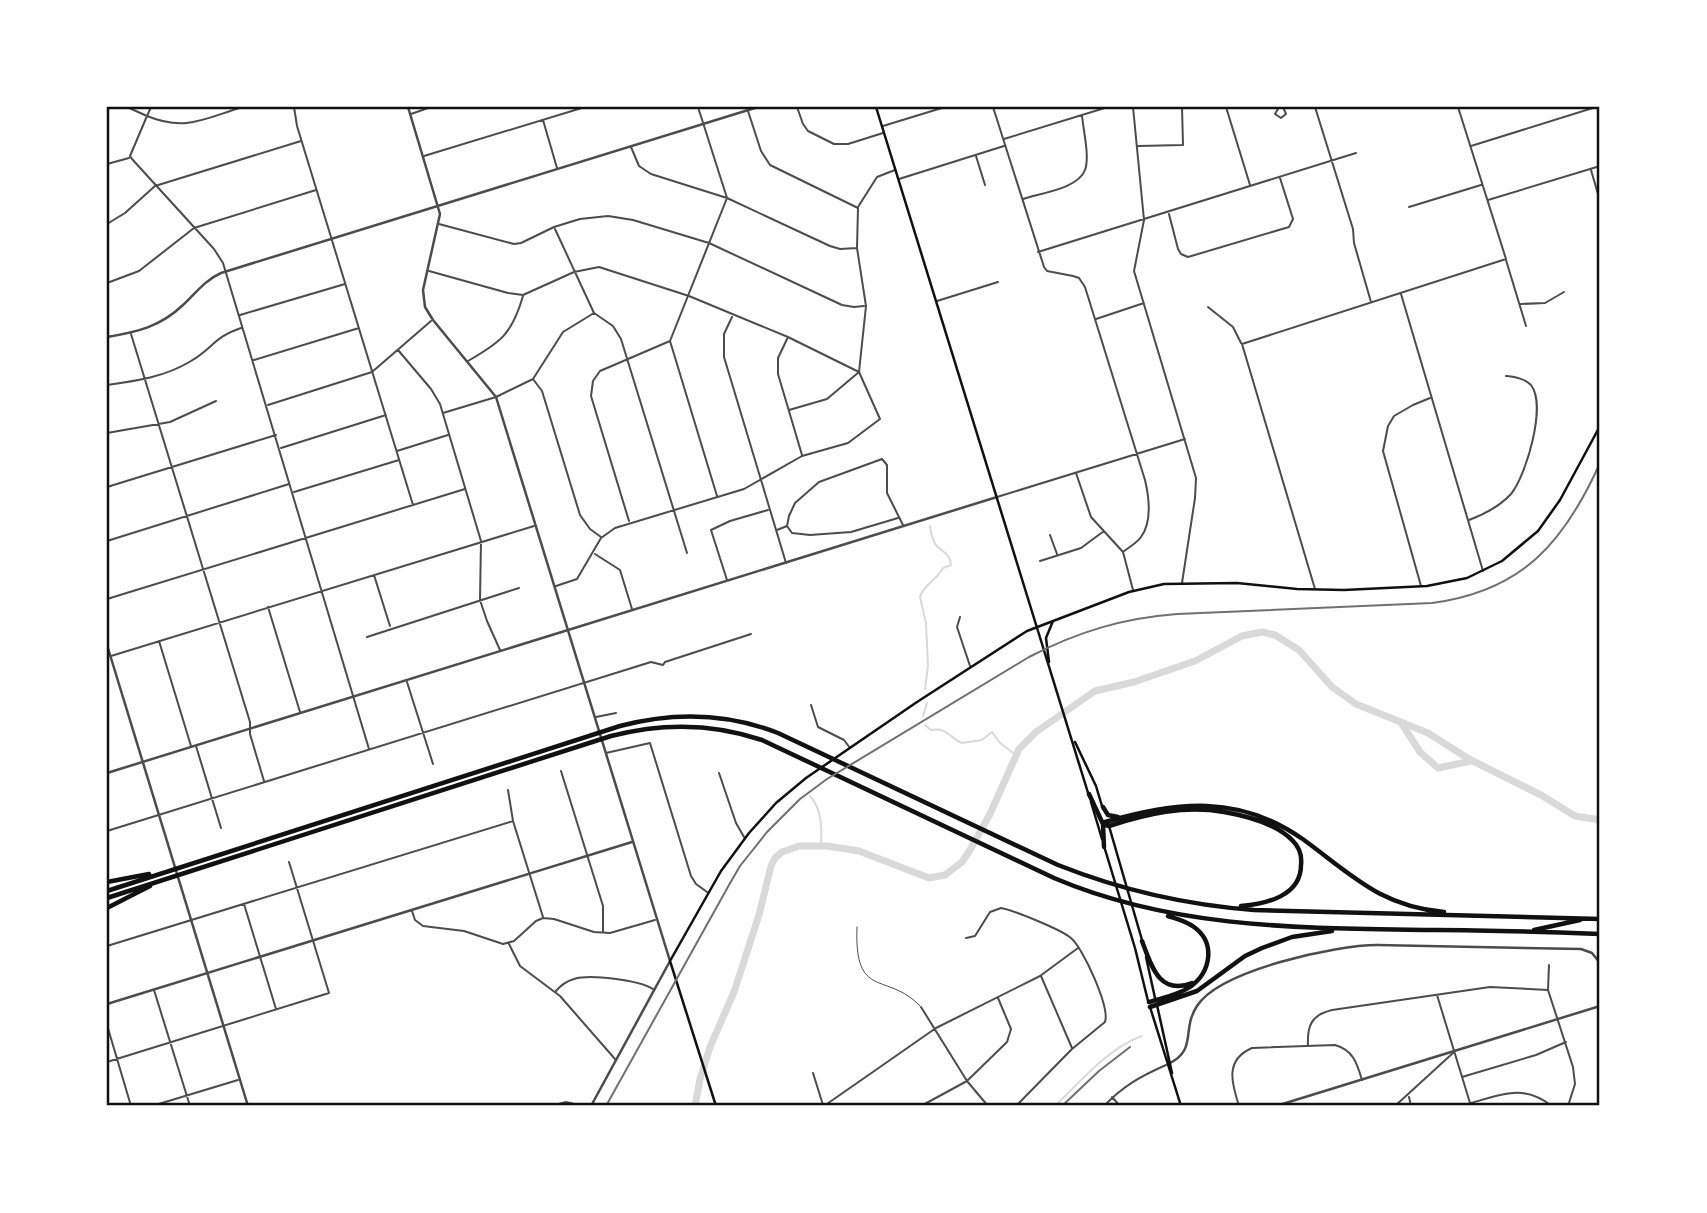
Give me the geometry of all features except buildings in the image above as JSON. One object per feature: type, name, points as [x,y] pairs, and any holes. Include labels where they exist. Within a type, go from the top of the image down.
[{"type":"highway","points":[[107,891],[620,726],[647,720],[697,716],[741,721],[769,729],[1072,870],[1164,898],[1254,910],[1600,919]]},
{"type":"highway","points":[[107,898],[632,731],[679,726],[713,728],[762,740],[1094,895],[1144,908],[1226,922],[1361,930],[1600,934]]},
{"type":"highway","points":[[1088,794],[1107,824],[1104,847]]},
{"type":"highway","points":[[1107,824],[1122,817],[1178,805],[1212,806],[1245,812],[1296,835],[1359,883],[1392,900],[1424,909],[1479,915]]},
{"type":"highway","points":[[1103,807],[1108,815],[1122,817]]},
{"type":"highway","points":[[1107,824],[1160,812],[1193,809],[1215,811],[1249,818],[1269,826],[1285,834],[1297,845],[1301,869],[1298,880],[1288,892],[1256,904],[1213,906]]},
{"type":"highway","points":[[107,882],[184,865]]},
{"type":"highway","points":[[107,908],[150,886],[190,871]]},
{"type":"highway","points":[[1144,908],[1191,925],[1202,935],[1209,957],[1207,967],[1199,979],[1183,991],[1156,1002]]},
{"type":"highway","points":[[1527,932],[1587,918]]},
{"type":"highway","points":[[1149,1004],[1196,991],[1245,957],[1272,944],[1315,933],[1361,930]]},
{"type":"highway","points":[[1142,941],[1152,968],[1161,980],[1179,987],[1199,979]]},
{"type":"main road","points":[[876,107],[1072,736],[1149,1004],[1169,1064]]},
{"type":"main road","points":[[716,1106],[670,961],[708,893],[745,838],[768,811],[793,788],[970,667],[1036,626],[1133,591],[1182,583],[1245,583],[1315,590],[1421,587],[1450,583],[1483,571],[1517,551],[1545,523],[1600,427]]},
{"type":"main road","points":[[1054,619],[1047,646],[1054,682]]},
{"type":"main road","points":[[1072,736],[1088,767],[1103,807],[1142,941],[1173,1082],[1181,1106]]},
{"type":"street","points":[[127,107],[164,123],[183,124],[243,107]]},
{"type":"street","points":[[131,157],[151,107]]},
{"type":"street","points":[[294,107],[301,141],[413,505]]},
{"type":"street","points":[[408,107],[438,206],[439,224],[422,296],[425,307],[496,397],[670,961],[591,1106]]},
{"type":"street","points":[[410,114],[431,107]]},
{"type":"street","points":[[423,157],[585,107]]},
{"type":"street","points":[[698,107],[727,198],[670,341],[717,497]]},
{"type":"street","points":[[107,337],[152,327],[167,318],[207,281],[226,272],[758,107]]},
{"type":"street","points":[[797,107],[805,128],[830,143],[845,144],[884,133]]},
{"type":"street","points":[[882,127],[944,107]]},
{"type":"street","points":[[993,107],[1037,253],[1047,271],[1073,276],[1083,282],[1137,454],[1148,494],[1147,524],[1139,540],[1123,552]]},
{"type":"street","points":[[1003,139],[1108,107]]},
{"type":"street","points":[[1133,107],[1144,220],[1134,271],[1193,461],[1196,488],[1182,583]]},
{"type":"street","points":[[1137,146],[1183,145],[1182,107]]},
{"type":"street","points":[[1226,107],[1250,186]]},
{"type":"street","points":[[1315,107],[1353,229],[1354,243],[1371,303]]},
{"type":"street","points":[[1458,107],[1526,326]]},
{"type":"street","points":[[1470,146],[1596,107]]},
{"type":"street","points":[[748,110],[761,151],[770,165],[858,208]]},
{"type":"street","points":[[1021,199],[1067,185],[1085,171],[1087,162],[1082,115]]},
{"type":"street","points":[[543,120],[557,169]]},
{"type":"street","points":[[107,224],[125,213],[155,186],[301,141]]},
{"type":"street","points":[[631,146],[635,159],[645,171],[727,198],[830,246],[857,248]]},
{"type":"street","points":[[898,180],[1005,146]]},
{"type":"street","points":[[1037,253],[1356,153]]},
{"type":"street","points":[[976,155],[985,185]]},
{"type":"street","points":[[107,164],[131,157]]},
{"type":"street","points":[[131,157],[214,249],[226,272],[369,749]]},
{"type":"street","points":[[1487,200],[1600,166]]},
{"type":"street","points":[[554,587],[577,579],[601,538],[615,528],[744,489],[802,456],[848,443],[880,419],[859,372],[866,306],[857,248],[858,208],[877,177],[895,169]]},
{"type":"street","points":[[1591,169],[1600,201]]},
{"type":"street","points":[[1168,212],[1178,249],[1188,257],[1289,227],[1293,219],[1280,177]]},
{"type":"street","points":[[1409,207],[1482,184]]},
{"type":"street","points":[[107,283],[139,271],[194,228],[316,190]]},
{"type":"street","points":[[439,224],[514,244],[580,219],[608,216],[633,220],[709,243],[842,305],[866,306]]},
{"type":"street","points":[[554,227],[594,313],[618,332],[687,553]]},
{"type":"street","points":[[1242,345],[1506,259]]},
{"type":"street","points":[[427,271],[523,295],[574,272],[599,268],[689,296],[788,337],[859,372]]},
{"type":"street","points":[[936,302],[998,282]]},
{"type":"street","points":[[239,316],[345,284]]},
{"type":"street","points":[[1520,304],[1545,303],[1564,292]]},
{"type":"street","points":[[1401,293],[1483,571]]},
{"type":"street","points":[[467,361],[501,340],[519,308],[523,295]]},
{"type":"street","points":[[1095,319],[1143,303]]},
{"type":"street","points":[[1208,307],[1233,327],[1242,345],[1315,590]]},
{"type":"street","points":[[442,413],[496,397],[533,379],[558,337],[573,324],[594,313]]},
{"type":"street","points":[[732,316],[724,334],[722,349],[786,563]]},
{"type":"street","points":[[267,406],[372,372],[433,320]]},
{"type":"street","points":[[253,360],[359,327]]},
{"type":"street","points":[[107,385],[145,379],[184,365],[224,334],[243,328]]},
{"type":"street","points":[[131,333],[250,722],[265,782]]},
{"type":"street","points":[[788,337],[777,366],[802,456]]},
{"type":"street","points":[[629,522],[591,391],[593,381],[600,371],[670,341]]},
{"type":"street","points":[[398,350],[431,389],[440,404],[481,541],[480,600],[501,651]]},
{"type":"street","points":[[789,410],[827,399],[859,372]]},
{"type":"street","points":[[1468,520],[1487,513],[1503,502],[1516,486],[1528,460],[1537,408],[1536,397],[1525,381],[1506,376]]},
{"type":"street","points":[[533,379],[542,391],[580,515],[601,538]]},
{"type":"street","points":[[1421,587],[1382,451],[1388,426],[1394,416],[1412,405],[1432,398]]},
{"type":"street","points":[[107,433],[181,419],[216,401]]},
{"type":"street","points":[[280,448],[386,415]]},
{"type":"street","points":[[107,487],[276,435]]},
{"type":"street","points":[[396,451],[448,436]]},
{"type":"street","points":[[107,773],[1186,439]]},
{"type":"street","points":[[1378,452],[1382,451]]},
{"type":"street","points":[[900,517],[851,532],[810,536],[794,534],[788,526],[795,503],[819,482],[882,459],[887,465],[887,493],[900,517],[903,526]]},
{"type":"street","points":[[293,493],[399,460]]},
{"type":"street","points":[[1076,472],[1091,517],[1123,552],[1133,591]]},
{"type":"street","points":[[107,541],[290,483]]},
{"type":"street","points":[[107,599],[465,489]]},
{"type":"street","points":[[727,581],[710,532],[730,521],[770,509]]},
{"type":"street","points":[[110,656],[535,526]]},
{"type":"street","points":[[776,530],[788,526]]},
{"type":"street","points":[[1040,561],[1082,548],[1104,531]]},
{"type":"street","points":[[1049,535],[1057,555]]},
{"type":"street","points":[[594,554],[620,570],[632,610]]},
{"type":"street","points":[[374,575],[390,627]]},
{"type":"street","points":[[367,637],[390,627],[519,587]]},
{"type":"street","points":[[268,607],[300,713]]},
{"type":"street","points":[[960,617],[957,627],[970,667]]},
{"type":"street","points":[[107,831],[584,682],[651,662],[663,665],[665,662],[751,634]]},
{"type":"street","points":[[159,641],[221,828]]},
{"type":"street","points":[[107,645],[248,1106]]},
{"type":"street","points":[[407,680],[433,764]]},
{"type":"street","points":[[811,705],[820,729],[844,740],[850,748]]},
{"type":"street","points":[[594,717],[616,713]]},
{"type":"street","points":[[605,752],[650,743],[692,880],[708,893]]},
{"type":"street","points":[[561,771],[603,905],[603,932]]},
{"type":"street","points":[[719,773],[738,829],[745,838]]},
{"type":"street","points":[[508,790],[513,821],[543,918]]},
{"type":"street","points":[[107,946],[513,821]]},
{"type":"street","points":[[107,1004],[633,842]]},
{"type":"street","points":[[107,1062],[329,993],[289,862]]},
{"type":"street","points":[[244,904],[276,1010]]},
{"type":"street","points":[[966,938],[975,936],[990,912],[1001,908],[1067,934],[1079,947],[1104,1003],[1107,1017],[1105,1022],[1072,1049],[1016,1106]]},
{"type":"street","points":[[411,910],[415,920],[423,926],[464,931],[497,943],[508,943],[522,936],[536,921],[543,918],[594,932],[616,931],[656,920]]},
{"type":"street","points":[[508,943],[520,966],[555,992],[616,1060]]},
{"type":"street","points":[[1104,1106],[1141,1075],[1177,1061],[1185,1053],[1192,1015],[1198,1004],[1214,989],[1233,979],[1316,952],[1377,944],[1581,949],[1592,953],[1600,963]]},
{"type":"street","points":[[813,1073],[824,1106],[936,1028],[1040,976],[1079,947]]},
{"type":"street","points":[[1549,965],[1548,990],[1573,1067],[1574,1084],[1568,1106]]},
{"type":"street","points":[[1040,976],[1072,1049]]},
{"type":"street","points":[[555,992],[566,982],[583,977],[639,983],[654,990]]},
{"type":"street","points":[[1308,1046],[1309,1025],[1315,1017],[1325,1012],[1490,987],[1548,990]]},
{"type":"street","points":[[154,990],[190,1106]]},
{"type":"street","points":[[1437,995],[1469,1105],[1517,1092],[1534,1094],[1552,1106]]},
{"type":"street","points":[[921,1106],[967,1082],[1010,1038],[1009,1024],[998,998]]},
{"type":"street","points":[[1276,1106],[1600,1006]]},
{"type":"street","points":[[921,1007],[967,1082],[988,1106]]},
{"type":"street","points":[[107,1025],[131,1106]]},
{"type":"street","points":[[1461,1077],[1536,1055],[1566,1042]]},
{"type":"street","points":[[1239,1106],[1231,1073],[1241,1054],[1258,1047],[1335,1045],[1348,1051],[1357,1064],[1362,1080]]},
{"type":"street","points":[[1395,1106],[1454,1052]]},
{"type":"street","points":[[152,1106],[240,1080]]},
{"type":"street","points":[[1408,1095],[1411,1106]]},
{"type":"street","points":[[1112,1097],[1120,1106]]},
{"type":"street","points":[[551,1106],[566,1102],[583,1106]]},
{"type":"lane","points":[[857,927],[862,968],[867,978],[905,994],[921,1007]]},
{"type":"waterway","points":[[925,689],[928,666],[926,623],[920,597],[943,568],[951,565],[948,556],[935,543],[930,526]]},
{"type":"waterway","points":[[695,1106],[710,1047],[734,992],[775,858],[782,852],[799,846],[827,846],[859,851],[929,878],[945,875],[962,862],[970,850],[990,814],[1019,749],[1036,732],[1095,691],[1134,682],[1195,661],[1242,636],[1262,632],[1275,635],[1299,650],[1332,687],[1356,704],[1428,733],[1469,759],[1541,795],[1575,816],[1600,820]]},
{"type":"waterway","points":[[923,716],[927,703]]},
{"type":"waterway","points":[[1402,724],[1420,752],[1438,768],[1471,761]]},
{"type":"waterway","points":[[925,725],[931,730],[945,731],[962,743],[982,740],[992,732],[1000,743],[1016,755]]},
{"type":"waterway","points":[[810,796],[819,813],[821,846]]},
{"type":"waterway","points":[[1055,1106],[1106,1057],[1142,1036]]},
{"type":"railway","points":[[606,1106],[740,866],[767,832],[800,799],[827,779],[1029,657],[1065,640],[1101,628],[1138,619],[1177,614],[1432,603],[1464,597],[1491,587],[1515,575],[1555,539],[1571,517],[1600,463]]},
{"type":"railway","points":[[1062,1106],[1099,1071],[1130,1047]]}]
